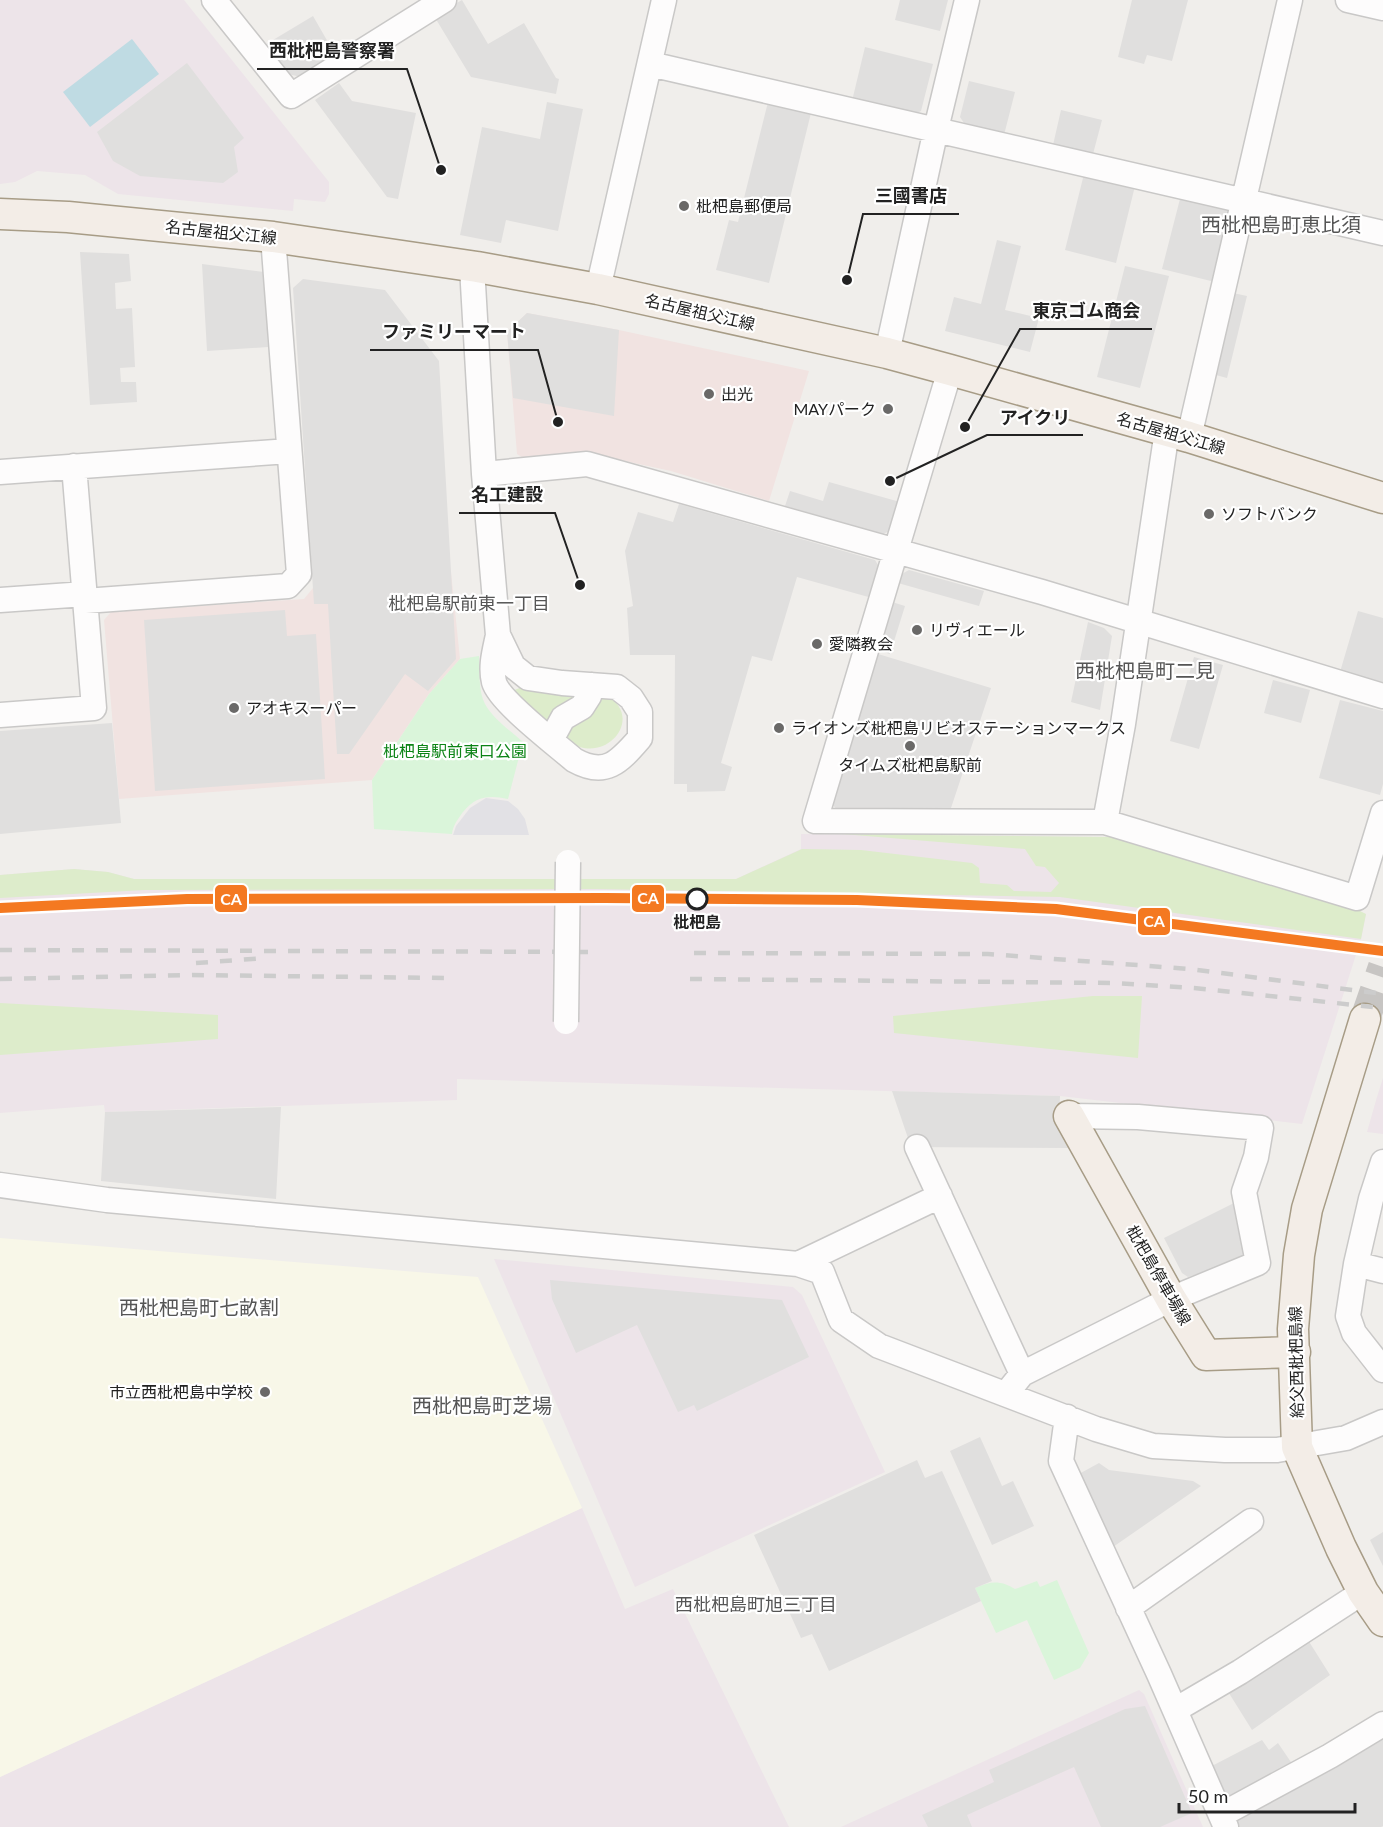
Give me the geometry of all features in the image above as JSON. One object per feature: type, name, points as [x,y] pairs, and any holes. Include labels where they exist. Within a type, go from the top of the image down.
[{"type":"main road","name":"名古屋祖父江線","points":[[0,214],[68,217],[273,237],[472,267],[598,289],[887,353],[1178,434],[1383,498]]},
{"type":"main road","name":"給父西枇杷島線","points":[[1365,1019],[1307,1209],[1299,1255],[1293,1329],[1297,1447],[1341,1548],[1363,1592],[1383,1621]]},
{"type":"main road","name":"枇杷島停車場線","points":[[1069,1116],[1171,1299],[1206,1355],[1295,1352]]},
{"type":"street","points":[[214,0],[291,96],[444,0]]},
{"type":"street","points":[[598,289],[664,0]]},
{"type":"street","points":[[887,353],[967,0]]},
{"type":"street","points":[[1105,822],[1138,621],[1178,434],[1244,200],[1290,0]]},
{"type":"street","points":[[1348,0],[1383,8]]},
{"type":"street","points":[[650,64],[1383,233]]},
{"type":"street","points":[[0,600],[85,598],[288,586],[299,574],[273,237]]},
{"type":"street","points":[[472,267],[484,474],[498,635],[493,657],[494,683],[508,701],[574,760],[584,766],[599,768],[617,763],[640,738],[640,712],[631,698],[617,687],[528,678],[513,666],[498,635]]},
{"type":"street","points":[[950,370],[816,821],[1105,822],[1356,898],[1383,813]]},
{"type":"street","points":[[0,472],[289,451]]},
{"type":"street","points":[[484,474],[587,464],[896,552],[933,560],[1383,696]]},
{"type":"street","points":[[0,715],[94,708],[74,466]]},
{"type":"street","points":[[551,740],[563,718],[582,707],[589,696],[592,685]]},
{"type":"street","points":[[566,1022],[568,862]]},
{"type":"street","points":[[1006,1394],[1022,1374],[1171,1299],[1258,1263],[1244,1192],[1256,1156],[1261,1128],[1138,1117],[1069,1116]]},
{"type":"street","points":[[917,1147],[1022,1374]]},
{"type":"street","points":[[1383,1162],[1371,1199],[1356,1264],[1348,1316],[1354,1333],[1383,1370]]},
{"type":"street","points":[[0,1185],[119,1201],[798,1264],[822,1272],[841,1320],[879,1346],[1067,1417],[1153,1446],[1277,1450],[1346,1438],[1383,1422]]},
{"type":"street","points":[[798,1264],[940,1196]]},
{"type":"street","points":[[1356,1264],[1383,1271]]},
{"type":"street","points":[[1067,1417],[1061,1461],[1224,1821],[1383,1724]]},
{"type":"street","points":[[1128,1608],[1251,1521]]},
{"type":"street","points":[[1175,1710],[1240,1672],[1363,1592]]},
{"type":"shaded area","points":[[0,0],[184,0],[329,182],[329,194],[325,202],[294,199],[293,211],[118,194],[85,175],[37,171],[15,182],[0,184]]},
{"type":"shaded area","points":[[462,0],[488,44],[524,23],[556,78],[559,79],[556,94],[471,77],[434,16]]},
{"type":"shaded area","points":[[900,0],[948,0],[940,31],[895,20]]},
{"type":"shaded area","points":[[1132,0],[1188,0],[1172,61],[1147,55],[1144,64],[1118,57]]},
{"type":"shaded area","points":[[313,16],[336,56],[301,77],[288,74],[263,46]]},
{"type":"shaded area","points":[[865,47],[933,64],[921,111],[911,116],[852,101]]},
{"type":"shaded area","points":[[187,63],[244,138],[234,147],[238,172],[223,183],[140,176],[113,161],[97,132]]},
{"type":"shaded area","points":[[969,81],[1015,92],[1004,135],[966,126],[960,117]]},
{"type":"shaded area","points":[[339,83],[352,101],[416,113],[398,199],[387,197],[315,100]]},
{"type":"shaded area","points":[[547,102],[583,109],[558,231],[506,220],[501,243],[460,235],[482,127],[540,139]]},
{"type":"shaded area","points":[[768,102],[811,113],[769,283],[716,270],[729,220],[738,222]]},
{"type":"shaded area","points":[[1061,110],[1102,120],[1093,154],[1053,145]]},
{"type":"shaded area","points":[[1084,174],[1135,186],[1116,263],[1065,250]]},
{"type":"shaded area","points":[[1181,195],[1226,207],[1231,215],[1215,282],[1162,269]]},
{"type":"shaded area","points":[[997,240],[1021,246],[1005,310],[1039,318],[1030,352],[945,331],[954,297],[981,304]]},
{"type":"shaded area","points":[[80,252],[129,254],[131,281],[115,283],[116,309],[132,308],[135,367],[120,368],[121,382],[136,382],[137,402],[90,405]]},
{"type":"shaded area","points":[[202,264],[264,272],[268,347],[207,351]]},
{"type":"shaded area","points":[[1125,266],[1169,276],[1140,388],[1097,377]]},
{"type":"shaded area","name":"アオキスーパー","points":[[303,279],[385,290],[439,361],[456,659],[428,691],[405,674],[349,754],[337,754],[328,604],[314,604],[293,288]]},
{"type":"shaded area","points":[[1233,293],[1247,296],[1227,378],[1212,374]]},
{"type":"shaded area","name":"出光","points":[[527,313],[619,330],[809,371],[769,501],[671,471],[611,458],[584,454],[525,459],[517,454],[507,332]]},
{"type":"shaded area","points":[[527,313],[619,330],[614,416],[513,398],[507,332]]},
{"type":"shaded area","points":[[829,482],[900,502],[892,530],[883,534],[785,506],[790,491],[823,501]]},
{"type":"shaded area","points":[[679,504],[875,560],[881,570],[872,598],[797,577],[772,661],[752,656],[721,763],[732,767],[725,791],[687,792],[687,784],[674,784],[675,655],[630,655],[627,608],[633,606],[625,551],[638,512],[673,522]]},
{"type":"shaded area","points":[[909,570],[984,591],[979,606],[898,583],[900,575]]},
{"type":"shaded area","points":[[451,572],[460,659],[429,694],[372,780],[119,799],[104,620],[111,612],[304,599],[313,588]]},
{"type":"shaded area","points":[[892,602],[905,606],[890,654],[878,650]]},
{"type":"shaded area","name":"アオキスーパー","points":[[285,610],[287,636],[316,634],[325,779],[155,791],[144,620]]},
{"type":"shaded area","points":[[1358,611],[1383,618],[1383,684],[1340,672]]},
{"type":"shaded area","points":[[1088,622],[1104,628],[1112,636],[1100,710],[1071,702]]},
{"type":"shaded area","name":"タイムズ枇杷島駅前","points":[[878,654],[991,688],[949,814],[839,812],[831,803]]},
{"type":"shaded area","points":[[1194,657],[1223,665],[1199,749],[1170,741]]},
{"type":"shaded area","points":[[1273,680],[1310,690],[1301,723],[1264,713]]},
{"type":"shaded area","points":[[1340,700],[1383,711],[1383,784],[1380,795],[1319,778]]},
{"type":"shaded area","points":[[112,723],[121,823],[0,834],[0,731]]},
{"type":"shaded area","points":[[486,798],[508,801],[518,809],[525,819],[529,835],[453,835],[456,826],[470,808]]},
{"type":"shaded area","points":[[801,834],[1112,837],[1366,914],[1361,939],[1302,1124],[1060,1096],[457,1079],[457,1100],[105,1112],[104,1105],[0,1113],[0,875],[74,869],[108,872],[134,879],[736,879],[801,849]]},
{"type":"shaded area","points":[[1383,1078],[1383,1134],[1367,1132],[1377,1097]]},
{"type":"shaded area","points":[[892,1091],[1060,1096],[1059,1120],[1069,1148],[911,1147]]},
{"type":"shaded area","points":[[281,1107],[276,1199],[101,1181],[105,1112]]},
{"type":"shaded area","points":[[1236,1202],[1247,1252],[1240,1260],[1188,1277],[1182,1273],[1164,1238]]},
{"type":"shaded area","name":"市立西枇杷島中学校","points":[[0,1238],[478,1277],[582,1508],[0,1777]]},
{"type":"shaded area","points":[[494,1259],[793,1287],[802,1295],[885,1472],[635,1587]]},
{"type":"shaded area","points":[[550,1280],[782,1300],[809,1357],[697,1411],[694,1405],[678,1412],[637,1325],[576,1353],[552,1299]]},
{"type":"shaded area","points":[[980,1437],[1002,1486],[1013,1481],[1034,1526],[992,1545],[950,1451]]},
{"type":"shaded area","points":[[917,1460],[925,1478],[942,1471],[992,1581],[975,1588],[981,1601],[829,1671],[812,1634],[801,1638],[754,1535]]},
{"type":"shaded area","points":[[1099,1463],[1109,1470],[1193,1481],[1201,1486],[1113,1547],[1079,1474]]},
{"type":"shaded area","points":[[582,1508],[625,1609],[673,1589],[789,1827],[0,1827],[0,1777]]},
{"type":"shaded area","points":[[1383,1532],[1383,1566],[1370,1540]]},
{"type":"shaded area","points":[[1308,1640],[1330,1675],[1252,1730],[1227,1690]]},
{"type":"shaded area","points":[[1139,1690],[1144,1694],[1203,1827],[841,1827]]},
{"type":"shaded area","points":[[1145,1706],[1192,1813],[1160,1827],[1101,1827],[1074,1767],[967,1815],[972,1827],[928,1827],[922,1815],[994,1782],[989,1770],[1125,1709]]},
{"type":"shaded area","points":[[1383,1733],[1383,1826],[1234,1827],[1234,1814]]},
{"type":"shaded area","points":[[1262,1740],[1269,1750],[1278,1743],[1295,1768],[1232,1802],[1223,1799],[1208,1768]]},
{"type":"green space","name":"枇杷島駅前東口公園","points":[[479,656],[480,687],[485,704],[497,720],[523,742],[508,799],[489,797],[473,803],[463,812],[452,834],[374,829],[372,780],[429,694],[460,659]]},
{"type":"green space","points":[[527,685],[584,694],[554,726],[512,691]]},
{"type":"green space","points":[[606,695],[617,703],[622,713],[619,732],[603,746],[592,748],[575,745],[562,732],[589,705]]},
{"type":"green space","points":[[842,834],[1112,837],[1354,908],[1366,914],[1361,939],[1060,897],[596,889],[145,890],[0,898],[0,875],[74,869],[108,872],[134,879],[736,879],[802,849],[861,850],[972,863],[979,868],[980,883],[1007,885],[1014,891],[1051,892],[1059,883],[1045,867],[1036,866],[1025,849]]},
{"type":"green space","points":[[1093,996],[1142,996],[1138,1058],[894,1033],[893,1016]]},
{"type":"green space","points":[[0,1003],[218,1015],[218,1039],[0,1055]]},
{"type":"green space","points":[[1057,1580],[1089,1653],[1080,1668],[1054,1680],[1027,1620],[996,1633],[975,1588],[995,1582],[1015,1589],[1037,1581],[1040,1587]]},
{"type":"water","points":[[132,39],[159,74],[90,127],[63,92]]},
{"type":"tunnel","points":[[1365,1019],[1383,967]]},
{"type":"railway","points":[[0,950],[591,952]]},
{"type":"railway","points":[[694,953],[988,954],[1190,969],[1383,994]]},
{"type":"railway","points":[[196,963],[266,958]]},
{"type":"railway","points":[[0,979],[192,975],[447,978]]},
{"type":"railway","points":[[690,979],[1113,983],[1194,988],[1383,1008]]},
{"type":"transit line","name":"CA","points":[[0,908],[187,899],[857,900],[1056,909],[1383,951]]},
{"type":"place","name":"西枇杷島警察署","points":[[441,170]]},
{"type":"place","name":"枇杷島郵便局","points":[[684,206]]},
{"type":"place","name":"三國書店","points":[[847,280]]},
{"type":"place","name":"出光","points":[[709,394]]},
{"type":"place","name":"MAYパーク","points":[[888,409]]},
{"type":"place","name":"ファミリーマート","points":[[558,422]]},
{"type":"place","name":"東京ゴム商会","points":[[965,427]]},
{"type":"place","name":"アイクリ","points":[[890,481]]},
{"type":"place","name":"ソフトバンク","points":[[1209,514]]},
{"type":"place","name":"名工建設","points":[[580,585]]},
{"type":"place","name":"リヴィエール","points":[[917,630]]},
{"type":"place","name":"愛隣教会","points":[[817,644]]},
{"type":"place","name":"アオキスーパー","points":[[234,708]]},
{"type":"place","name":"ライオンズ枇杷島リビオステーションマークス","points":[[779,728]]},
{"type":"place","name":"タイムズ枇杷島駅前","points":[[910,746]]},
{"type":"place","name":"枇杷島","points":[[697,899]]},
{"type":"place","name":"市立西枇杷島中学校","points":[[265,1392]]},
{"type":"district","name":"西枇杷島町恵比須","points":[[1281,225]]},
{"type":"district","name":"枇杷島駅前東一丁目","points":[[469,604]]},
{"type":"district","name":"西枇杷島町二見","points":[[1145,671]]},
{"type":"district","name":"西枇杷島町七畝割","points":[[199,1308]]},
{"type":"district","name":"西枇杷島町芝場","points":[[482,1406]]},
{"type":"district","name":"西枇杷島町旭三丁目","points":[[756,1605]]}]
